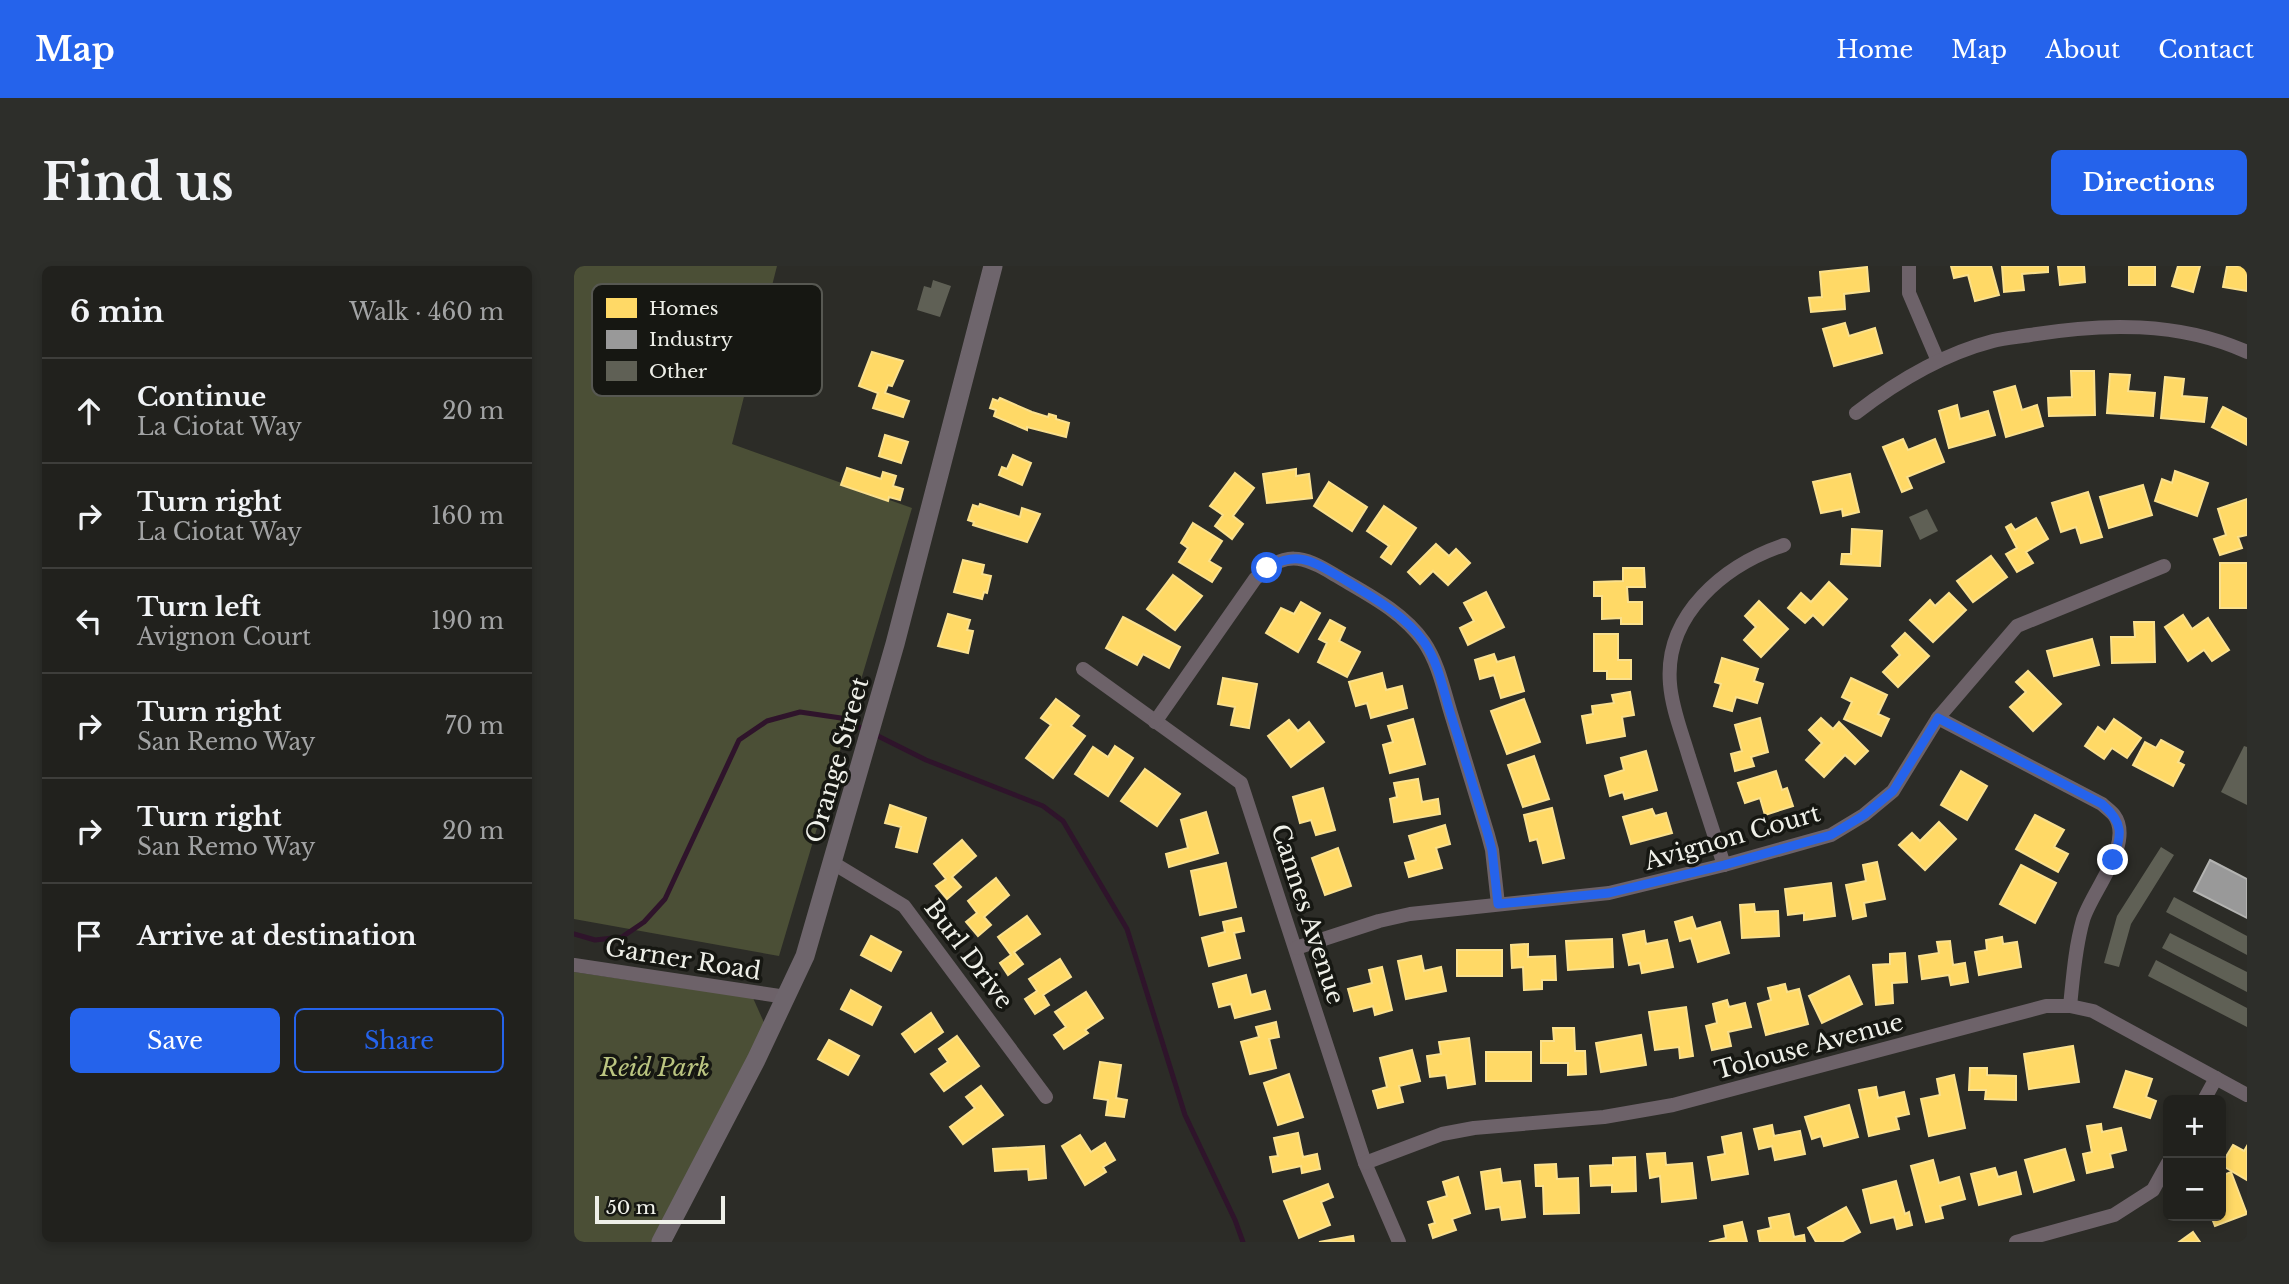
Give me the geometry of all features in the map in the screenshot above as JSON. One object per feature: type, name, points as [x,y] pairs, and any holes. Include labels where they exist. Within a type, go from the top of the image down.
[{"type":"street","name":"Orange Street","points":[[661,1242],[757,1060],[805,957],[872,725],[993,266]]},
{"type":"street","points":[[1909,266],[1909,293],[1938,361]]},
{"type":"street","points":[[1856,413],[1882,393],[1938,361],[1993,341],[2073,328],[2133,327],[2183,332],[2247,352]]},
{"type":"street","points":[[1724,865],[1677,720],[1670,682],[1671,661],[1686,617],[1701,597],[1740,563],[1784,545]]},
{"type":"street","points":[[1155,722],[1255,579],[1279,561],[1308,559],[1383,603],[1424,643],[1441,683],[1488,835],[1498,904]]},
{"type":"street","name":"Avignon Court","points":[[1296,948],[1379,921],[1410,914],[1609,893],[1831,835],[1864,815],[1893,791],[1938,718],[2017,626],[2164,566]]},
{"type":"street","name":"Cannes Avenue","points":[[1083,669],[1241,783],[1365,1163],[1399,1242]]},
{"type":"street","points":[[1938,718],[2102,804],[2114,815],[2120,827],[2119,843],[2113,860],[2084,917],[2070,1006]]},
{"type":"street","name":"Burl Drive","points":[[833,863],[904,906],[1046,1097]]},
{"type":"street","name":"Garner Road","points":[[574,965],[786,997]]},
{"type":"street","name":"Tolouse Avenue","points":[[1365,1163],[1442,1134],[1474,1128],[1642,1112],[2046,1006],[2070,1006],[2093,1011],[2247,1095]]},
{"type":"street","points":[[2207,1095],[2217,1078]]},
{"type":"street","points":[[2016,1242],[2113,1215],[2153,1190],[2163,1172]]},
{"type":"green space","points":[[574,266],[777,266],[772,284],[592,284],[592,396],[744,396],[732,444],[912,508],[779,956],[574,919]]},
{"type":"green space","name":"Reid Park","points":[[574,972],[753,998],[766,1027],[656,1242],[574,1242]]},
{"type":"building: Homes","points":[[1951,266],[1991,266],[1999,295],[1975,301],[1968,275],[1954,278]]},
{"type":"building: Homes","points":[[2002,266],[2048,266],[2048,272],[2022,274],[2024,290],[2004,292]]},
{"type":"building: Homes","points":[[2058,266],[2084,266],[2085,282],[2060,285]]},
{"type":"building: Homes","points":[[2129,266],[2155,266],[2155,285],[2129,285]]},
{"type":"building: Homes","points":[[2178,266],[2200,266],[2193,292],[2172,286]]},
{"type":"building: Homes","points":[[2227,266],[2247,266],[2247,291],[2223,287]]},
{"type":"building: Homes","points":[[1867,267],[1869,291],[1844,294],[1845,309],[1811,312],[1809,298],[1822,297],[1820,272]]},
{"type":"building: Homes","points":[[1845,323],[1849,336],[1875,328],[1882,353],[1834,366],[1823,329]]},
{"type":"building: Homes","points":[[872,352],[903,361],[892,386],[888,385],[885,393],[909,401],[903,417],[873,408],[878,393],[859,386]]},
{"type":"building: Homes","points":[[2071,371],[2094,371],[2095,415],[2049,416],[2048,398],[2072,397]]},
{"type":"building: Homes","points":[[2110,374],[2130,375],[2128,391],[2155,393],[2153,416],[2107,413]]},
{"type":"building: Homes","points":[[2165,377],[2184,379],[2182,396],[2207,398],[2204,422],[2161,418]]},
{"type":"building: Homes","points":[[2015,386],[2022,410],[2037,405],[2043,426],[2006,437],[1994,392]]},
{"type":"building: Homes","points":[[1000,398],[1032,412],[1048,417],[1049,414],[1056,416],[1056,419],[1069,423],[1066,437],[1027,427],[1027,430],[994,416],[996,410],[990,408],[993,399],[998,401]]},
{"type":"building: Homes","points":[[1957,405],[1960,419],[1988,411],[1995,435],[1949,448],[1939,411]]},
{"type":"building: Homes","points":[[2223,407],[2247,419],[2247,445],[2212,427]]},
{"type":"building: Homes","points":[[885,435],[908,442],[901,463],[879,456]]},
{"type":"building: Homes","points":[[1903,439],[1908,450],[1935,439],[1944,462],[1907,477],[1912,488],[1902,492],[1883,447]]},
{"type":"building: Homes","points":[[1013,455],[1031,463],[1022,485],[999,475],[1002,467],[1007,469]]},
{"type":"building: Homes","points":[[847,468],[881,479],[883,472],[896,476],[893,486],[903,489],[900,500],[889,497],[888,501],[841,485]]},
{"type":"building: Homes","points":[[1296,469],[1296,476],[1309,474],[1312,498],[1267,503],[1263,474]]},
{"type":"building: Homes","points":[[2175,471],[2208,483],[2197,516],[2155,501],[2162,479],[2172,483]]},
{"type":"building: Homes","points":[[1235,473],[1254,488],[1233,516],[1243,524],[1232,539],[1215,526],[1223,515],[1210,506]]},
{"type":"building: Homes","points":[[1850,474],[1859,512],[1843,516],[1842,509],[1821,513],[1813,482]]},
{"type":"building: Homes","points":[[1329,482],[1367,507],[1352,531],[1314,506]]},
{"type":"building: Homes","points":[[2143,485],[2152,515],[2109,528],[2100,497]]},
{"type":"building: Homes","points":[[2088,492],[2102,537],[2081,543],[2076,527],[2061,532],[2052,503]]},
{"type":"building: Homes","points":[[2247,499],[2247,535],[2238,537],[2242,548],[2220,555],[2214,539],[2226,535],[2218,509]]},
{"type":"building: Homes","points":[[980,504],[1020,517],[1022,508],[1040,514],[1027,542],[973,525],[974,522],[968,520],[973,505],[979,507]]},
{"type":"building: Homes","points":[[1384,506],[1416,528],[1391,564],[1381,557],[1389,546],[1367,531]]},
{"type":"building: Homes","points":[[2036,518],[2048,539],[2026,552],[2033,563],[2017,572],[2006,554],[2017,548],[2006,527],[2011,524],[2015,530]]},
{"type":"building: Homes","points":[[1193,523],[1222,541],[1209,561],[1221,568],[1212,582],[1179,562],[1188,548],[1181,543]]},
{"type":"building: Homes","points":[[1852,529],[1882,531],[1880,566],[1841,564],[1842,554],[1851,554]]},
{"type":"building: Homes","points":[[1436,544],[1449,556],[1456,549],[1470,563],[1448,585],[1433,571],[1420,584],[1408,572]]},
{"type":"building: Homes","points":[[1991,556],[2007,577],[1973,602],[1957,581]]},
{"type":"building: Homes","points":[[963,560],[984,565],[982,574],[991,576],[987,593],[984,592],[982,599],[954,592]]},
{"type":"building: Homes","points":[[2220,563],[2247,563],[2247,608],[2220,608]]},
{"type":"building: Homes","points":[[1623,568],[1644,568],[1645,587],[1627,587],[1628,602],[1642,602],[1642,624],[1621,624],[1621,618],[1602,619],[1602,596],[1594,596],[1594,582],[1623,581]]},
{"type":"building: Homes","points":[[1173,575],[1202,596],[1175,630],[1147,609]]},
{"type":"building: Homes","points":[[1829,582],[1847,599],[1823,625],[1813,615],[1805,623],[1788,608],[1801,593],[1811,602]]},
{"type":"building: Homes","points":[[1486,592],[1504,627],[1468,645],[1460,628],[1474,621],[1464,603]]},
{"type":"building: Homes","points":[[1949,593],[1966,610],[1933,642],[1910,620],[1930,600],[1935,606]]},
{"type":"building: Homes","points":[[1759,601],[1788,629],[1761,657],[1744,640],[1756,627],[1745,616]]},
{"type":"building: Homes","points":[[1301,602],[1320,613],[1298,652],[1266,633],[1281,608],[1294,614]]},
{"type":"building: Homes","points":[[948,614],[970,620],[967,630],[973,631],[968,653],[938,646]]},
{"type":"building: Homes","points":[[2183,615],[2192,629],[2208,618],[2229,650],[2212,661],[2204,650],[2188,661],[2165,627]]},
{"type":"building: Homes","points":[[1123,617],[1180,647],[1169,668],[1143,654],[1137,665],[1106,648]]},
{"type":"building: Homes","points":[[1330,620],[1345,628],[1339,641],[1360,652],[1347,677],[1318,662],[1327,643],[1319,639]]},
{"type":"building: Homes","points":[[2134,622],[2154,622],[2155,662],[2112,663],[2111,637],[2135,637]]},
{"type":"building: Homes","points":[[1905,633],[1929,656],[1898,687],[1883,672],[1900,655],[1892,646]]},
{"type":"building: Homes","points":[[1594,634],[1618,634],[1618,660],[1631,660],[1631,679],[1607,679],[1607,671],[1594,671]]},
{"type":"building: Homes","points":[[2092,639],[2099,665],[2054,676],[2047,651]]},
{"type":"building: Homes","points":[[1494,654],[1497,662],[1514,657],[1524,691],[1501,698],[1494,675],[1480,679],[1475,660]]},
{"type":"building: Homes","points":[[1722,658],[1758,669],[1754,681],[1763,684],[1757,703],[1736,697],[1732,711],[1714,706],[1721,684],[1715,682]]},
{"type":"building: Homes","points":[[2028,671],[2061,704],[2033,731],[2010,707],[2026,692],[2016,682]]},
{"type":"building: Homes","points":[[1382,673],[1386,690],[1402,686],[1407,708],[1371,718],[1367,703],[1356,706],[1349,682]]},
{"type":"building: Homes","points":[[1223,678],[1257,684],[1249,728],[1231,725],[1235,707],[1218,704]]},
{"type":"building: Homes","points":[[1851,678],[1887,695],[1878,714],[1889,719],[1881,736],[1844,719],[1852,702],[1842,697]]},
{"type":"building: Homes","points":[[1630,692],[1634,715],[1622,717],[1625,736],[1587,743],[1582,716],[1593,714],[1592,706],[1614,703],[1612,695]]},
{"type":"building: Homes","points":[[1056,699],[1079,716],[1071,726],[1085,736],[1053,778],[1026,758],[1051,725],[1041,718]]},
{"type":"building: Homes","points":[[1524,699],[1540,742],[1507,754],[1491,711]]},
{"type":"building: Homes","points":[[1760,718],[1768,752],[1751,757],[1754,766],[1735,771],[1731,754],[1742,751],[1735,725]]},
{"type":"building: Homes","points":[[1821,718],[1833,729],[1839,722],[1868,751],[1855,764],[1845,755],[1824,777],[1806,760],[1822,743],[1809,730]]},
{"type":"building: Homes","points":[[1413,719],[1425,764],[1390,773],[1383,745],[1393,742],[1388,726]]},
{"type":"building: Homes","points":[[2114,719],[2141,738],[2127,758],[2112,748],[2104,759],[2085,746],[2098,727],[2105,732]]},
{"type":"building: Homes","points":[[1289,720],[1298,731],[1309,722],[1324,742],[1291,767],[1268,736]]},
{"type":"building: Homes","points":[[2161,740],[2183,752],[2178,762],[2184,765],[2173,786],[2133,765],[2145,742],[2156,748]]},
{"type":"building: Homes","points":[[1115,746],[1133,758],[1108,796],[1075,774],[1093,747],[1108,757]]},
{"type":"building: Homes","points":[[1646,751],[1657,790],[1625,799],[1623,792],[1610,796],[1605,776],[1624,770],[1621,758]]},
{"type":"building: Homes","points":[[1534,756],[1549,799],[1523,807],[1508,765]]},
{"type":"building: Homes","points":[[1145,769],[1180,794],[1157,826],[1121,801]]},
{"type":"building: Homes","points":[[1776,771],[1782,790],[1787,788],[1793,806],[1765,815],[1760,798],[1745,803],[1738,783]]},
{"type":"building: Homes","points":[[1961,771],[1987,786],[1967,820],[1941,805]]},
{"type":"building: Homes","points":[[1418,779],[1422,802],[1438,799],[1440,814],[1394,822],[1390,799],[1397,797],[1394,783]]},
{"type":"building: Homes","points":[[1323,788],[1335,830],[1316,835],[1311,820],[1300,823],[1293,797]]},
{"type":"building: Homes","points":[[890,805],[926,818],[917,852],[896,847],[901,827],[885,823]]},
{"type":"building: Homes","points":[[1552,808],[1564,858],[1543,863],[1537,839],[1530,841],[1524,815]]},
{"type":"building: Homes","points":[[1652,809],[1655,816],[1666,813],[1672,833],[1631,844],[1623,817]]},
{"type":"building: Homes","points":[[1206,812],[1218,853],[1169,867],[1166,854],[1188,848],[1181,820]]},
{"type":"building: Homes","points":[[2035,815],[2064,830],[2054,847],[2068,854],[2058,872],[2016,849]]},
{"type":"building: Homes","points":[[1939,822],[1956,839],[1925,870],[1899,845],[1912,833],[1920,841]]},
{"type":"building: Homes","points":[[1445,825],[1450,844],[1436,848],[1442,868],[1409,877],[1405,863],[1416,860],[1409,836]]},
{"type":"building: Homes","points":[[962,840],[976,856],[952,877],[961,887],[947,899],[936,886],[946,879],[934,864]]},
{"type":"building: Homes","points":[[1338,848],[1351,886],[1325,895],[1312,858]]},
{"type":"building: Homes","points":[[1877,862],[1885,899],[1864,903],[1866,916],[1853,919],[1846,885],[1866,881],[1863,865]]},
{"type":"building: Homes","points":[[1226,863],[1236,907],[1200,915],[1191,871]]},
{"type":"building: Homes","points":[[2021,865],[2056,883],[2035,923],[2000,904]]},
{"type":"building: Homes","points":[[996,878],[1009,895],[984,917],[991,925],[978,936],[966,922],[977,913],[968,901]]},
{"type":"building: Homes","points":[[1831,883],[1835,916],[1804,920],[1804,913],[1788,915],[1785,889]]},
{"type":"building: Homes","points":[[1754,904],[1755,912],[1778,911],[1779,936],[1742,938],[1740,905]]},
{"type":"building: Homes","points":[[1027,916],[1040,934],[1014,952],[1023,964],[1008,975],[1000,963],[1011,955],[998,937]]},
{"type":"building: Homes","points":[[1692,917],[1696,929],[1720,922],[1729,953],[1698,962],[1691,938],[1680,941],[1675,922]]},
{"type":"building: Homes","points":[[1241,918],[1244,931],[1234,933],[1240,958],[1209,966],[1202,938],[1225,932],[1223,922]]},
{"type":"building: Homes","points":[[1644,931],[1646,944],[1667,940],[1673,967],[1642,973],[1640,963],[1629,965],[1623,935]]},
{"type":"building: Homes","points":[[871,936],[901,952],[891,971],[861,955]]},
{"type":"building: Homes","points":[[2002,937],[2003,944],[2017,942],[2021,967],[1979,975],[1975,952],[1987,950],[1986,940]]},
{"type":"building: Homes","points":[[1612,939],[1613,967],[1568,970],[1566,941]]},
{"type":"building: Homes","points":[[1950,941],[1953,965],[1965,963],[1968,982],[1951,985],[1949,975],[1922,979],[1919,956],[1939,953],[1937,942]]},
{"type":"building: Homes","points":[[1528,944],[1528,957],[1555,956],[1556,980],[1542,980],[1542,989],[1524,990],[1523,967],[1512,968],[1511,945]]},
{"type":"building: Homes","points":[[1457,950],[1502,950],[1502,976],[1457,976]]},
{"type":"building: Homes","points":[[1905,953],[1907,982],[1892,983],[1893,1003],[1876,1005],[1873,965],[1890,964],[1890,954]]},
{"type":"building: Homes","points":[[1421,956],[1424,971],[1441,967],[1446,991],[1406,999],[1398,961]]},
{"type":"building: Homes","points":[[1060,959],[1071,977],[1043,995],[1049,1005],[1035,1014],[1025,999],[1037,991],[1029,979]]},
{"type":"building: Homes","points":[[1382,967],[1392,1010],[1375,1015],[1373,1006],[1354,1011],[1348,989],[1372,983],[1369,970]]},
{"type":"building: Homes","points":[[1246,975],[1251,995],[1265,991],[1270,1009],[1235,1018],[1231,1004],[1219,1007],[1213,984]]},
{"type":"building: Homes","points":[[1849,976],[1862,1004],[1822,1023],[1809,996]]},
{"type":"building: Homes","points":[[1785,984],[1787,992],[1799,989],[1808,1024],[1766,1035],[1758,1004],[1771,1000],[1768,988]]},
{"type":"building: Homes","points":[[851,990],[881,1007],[872,1025],[841,1009]]},
{"type":"building: Homes","points":[[1086,992],[1103,1018],[1085,1030],[1088,1033],[1064,1049],[1054,1035],[1066,1027],[1055,1012]]},
{"type":"building: Homes","points":[[1727,1000],[1729,1007],[1745,1003],[1751,1027],[1728,1032],[1731,1046],[1712,1050],[1706,1026],[1717,1023],[1713,1004]]},
{"type":"building: Homes","points":[[1686,1007],[1693,1056],[1680,1058],[1679,1047],[1655,1050],[1649,1012]]},
{"type":"building: Homes","points":[[931,1013],[943,1032],[915,1052],[902,1034]]},
{"type":"building: Homes","points":[[1276,1022],[1279,1037],[1269,1039],[1276,1068],[1250,1074],[1241,1042],[1259,1037],[1256,1027]]},
{"type":"building: Homes","points":[[1553,1028],[1574,1028],[1575,1051],[1585,1051],[1586,1074],[1568,1075],[1568,1063],[1541,1063],[1541,1041],[1554,1041]]},
{"type":"building: Homes","points":[[1641,1035],[1646,1065],[1601,1072],[1596,1043]]},
{"type":"building: Homes","points":[[957,1036],[979,1066],[944,1091],[931,1074],[948,1062],[939,1049]]},
{"type":"building: Homes","points":[[1469,1038],[1475,1084],[1448,1088],[1446,1075],[1430,1077],[1427,1056],[1441,1054],[1439,1042]]},
{"type":"building: Homes","points":[[829,1040],[859,1056],[848,1075],[818,1059]]},
{"type":"building: Homes","points":[[2073,1046],[2079,1082],[2029,1089],[2024,1054]]},
{"type":"building: Homes","points":[[1412,1050],[1420,1081],[1399,1086],[1403,1102],[1378,1108],[1373,1091],[1387,1087],[1380,1058]]},
{"type":"building: Homes","points":[[1486,1052],[1531,1052],[1531,1081],[1486,1081]]},
{"type":"building: Homes","points":[[1100,1062],[1121,1065],[1116,1098],[1127,1100],[1124,1117],[1106,1115],[1108,1100],[1094,1098]]},
{"type":"building: Homes","points":[[1970,1068],[1987,1068],[1987,1075],[2016,1076],[2016,1100],[1985,1099],[1986,1090],[1969,1090]]},
{"type":"building: Homes","points":[[2126,1071],[2152,1079],[2146,1097],[2156,1101],[2150,1118],[2114,1107]]},
{"type":"building: Homes","points":[[1289,1074],[1303,1117],[1278,1125],[1264,1083]]},
{"type":"building: Homes","points":[[1954,1075],[1965,1128],[1929,1136],[1921,1099],[1940,1095],[1937,1079]]},
{"type":"building: Homes","points":[[981,1086],[1003,1115],[963,1144],[950,1127],[975,1108],[966,1097]]},
{"type":"building: Homes","points":[[1876,1087],[1878,1098],[1904,1092],[1909,1114],[1896,1117],[1899,1129],[1869,1136],[1859,1090]]},
{"type":"building: Homes","points":[[1849,1105],[1858,1137],[1824,1146],[1821,1136],[1812,1139],[1805,1117]]},
{"type":"building: Homes","points":[[2101,1124],[2102,1132],[2121,1128],[2126,1150],[2110,1154],[2113,1167],[2087,1173],[2083,1154],[2092,1152],[2087,1126]]},
{"type":"building: Homes","points":[[1772,1125],[1774,1136],[1800,1131],[1805,1154],[1775,1160],[1772,1146],[1759,1149],[1754,1129]]},
{"type":"building: Homes","points":[[1298,1133],[1303,1157],[1317,1154],[1320,1169],[1302,1173],[1301,1166],[1273,1172],[1270,1157],[1278,1156],[1274,1138]]},
{"type":"building: Homes","points":[[1741,1133],[1748,1174],[1712,1180],[1708,1157],[1725,1154],[1722,1137]]},
{"type":"building: Homes","points":[[1080,1135],[1091,1152],[1105,1143],[1115,1160],[1103,1167],[1106,1172],[1085,1185],[1062,1146]]},
{"type":"building: Homes","points":[[2233,1145],[2244,1151],[2247,1146],[2247,1180],[2226,1168],[2226,1157]]},
{"type":"building: Homes","points":[[1044,1146],[1046,1178],[1029,1180],[1028,1169],[995,1171],[993,1149]]},
{"type":"building: Homes","points":[[2065,1149],[2074,1180],[2034,1192],[2025,1160]]},
{"type":"building: Homes","points":[[1665,1153],[1666,1165],[1692,1163],[1696,1198],[1662,1202],[1660,1176],[1650,1178],[1647,1154]]},
{"type":"building: Homes","points":[[1635,1157],[1636,1191],[1612,1192],[1612,1185],[1591,1186],[1590,1166],[1613,1165],[1613,1158]]},
{"type":"building: Homes","points":[[1933,1160],[1939,1183],[1959,1177],[1965,1199],[1940,1206],[1943,1218],[1926,1222],[1911,1166]]},
{"type":"building: Homes","points":[[1556,1164],[1557,1179],[1578,1178],[1579,1213],[1544,1214],[1543,1186],[1536,1186],[1535,1165]]},
{"type":"building: Homes","points":[[1995,1168],[1998,1177],[2016,1172],[2021,1194],[1979,1205],[1971,1174]]},
{"type":"building: Homes","points":[[1500,1169],[1502,1183],[1520,1181],[1525,1217],[1502,1220],[1500,1207],[1486,1209],[1481,1172]]},
{"type":"building: Homes","points":[[2231,1172],[2247,1214],[2215,1226],[2213,1221],[2226,1221],[2226,1174]]},
{"type":"building: Homes","points":[[1458,1177],[1470,1213],[1452,1219],[1456,1230],[1433,1238],[1429,1225],[1435,1223],[1428,1202],[1447,1196],[1443,1182]]},
{"type":"building: Homes","points":[[1896,1181],[1905,1214],[1909,1212],[1912,1225],[1897,1229],[1894,1217],[1871,1223],[1863,1190]]},
{"type":"building: Homes","points":[[1328,1184],[1333,1197],[1321,1202],[1330,1225],[1299,1238],[1284,1201]]},
{"type":"building: Homes","points":[[1846,1207],[1860,1232],[1841,1242],[1816,1242],[1808,1228]]},
{"type":"building: Homes","points":[[1789,1214],[1794,1237],[1804,1235],[1805,1242],[1760,1242],[1758,1231],[1771,1228],[1769,1218]]},
{"type":"building: Homes","points":[[1742,1222],[1747,1242],[1709,1242],[1726,1238],[1724,1226]]},
{"type":"building: Homes","points":[[2193,1232],[2200,1242],[2179,1242]]},
{"type":"building: Homes","points":[[1353,1236],[1354,1242],[1319,1242]]},
{"type":"building: Industry","points":[[2210,860],[2247,879],[2247,918],[2194,891]]},
{"type":"building: Other","points":[[933,280],[951,286],[940,317],[917,310],[924,286],[931,288]]},
{"type":"building: Other","points":[[1927,509],[1938,531],[1920,540],[1909,517]]},
{"type":"building: Other","points":[[2244,746],[2247,747],[2247,805],[2221,792]]},
{"type":"building: Other","points":[[2161,847],[2174,855],[2131,924],[2119,967],[2104,963],[2117,916]]},
{"type":"building: Other","points":[[2174,897],[2247,936],[2247,955],[2166,912]]},
{"type":"building: Other","points":[[2170,933],[2247,972],[2247,992],[2162,948]]},
{"type":"building: Other","points":[[2156,960],[2247,1008],[2247,1027],[2148,976]]},
{"type":"waterway","points":[[574,934],[595,940],[622,937],[644,922],[665,899],[739,740],[767,721],[800,712],[841,718],[865,730]]},
{"type":"waterway","points":[[874,734],[926,760],[1043,806],[1063,821],[1127,929],[1185,1115],[1243,1242]]},
{"type":"route","points":[[1267,568],[1279,561],[1308,559],[1383,603],[1411,627],[1424,643],[1441,683],[1488,835],[1498,904],[1609,893],[1831,835],[1864,815],[1893,791],[1938,718],[2102,804],[2114,815],[2120,827],[2119,843],[2113,860]]}]
